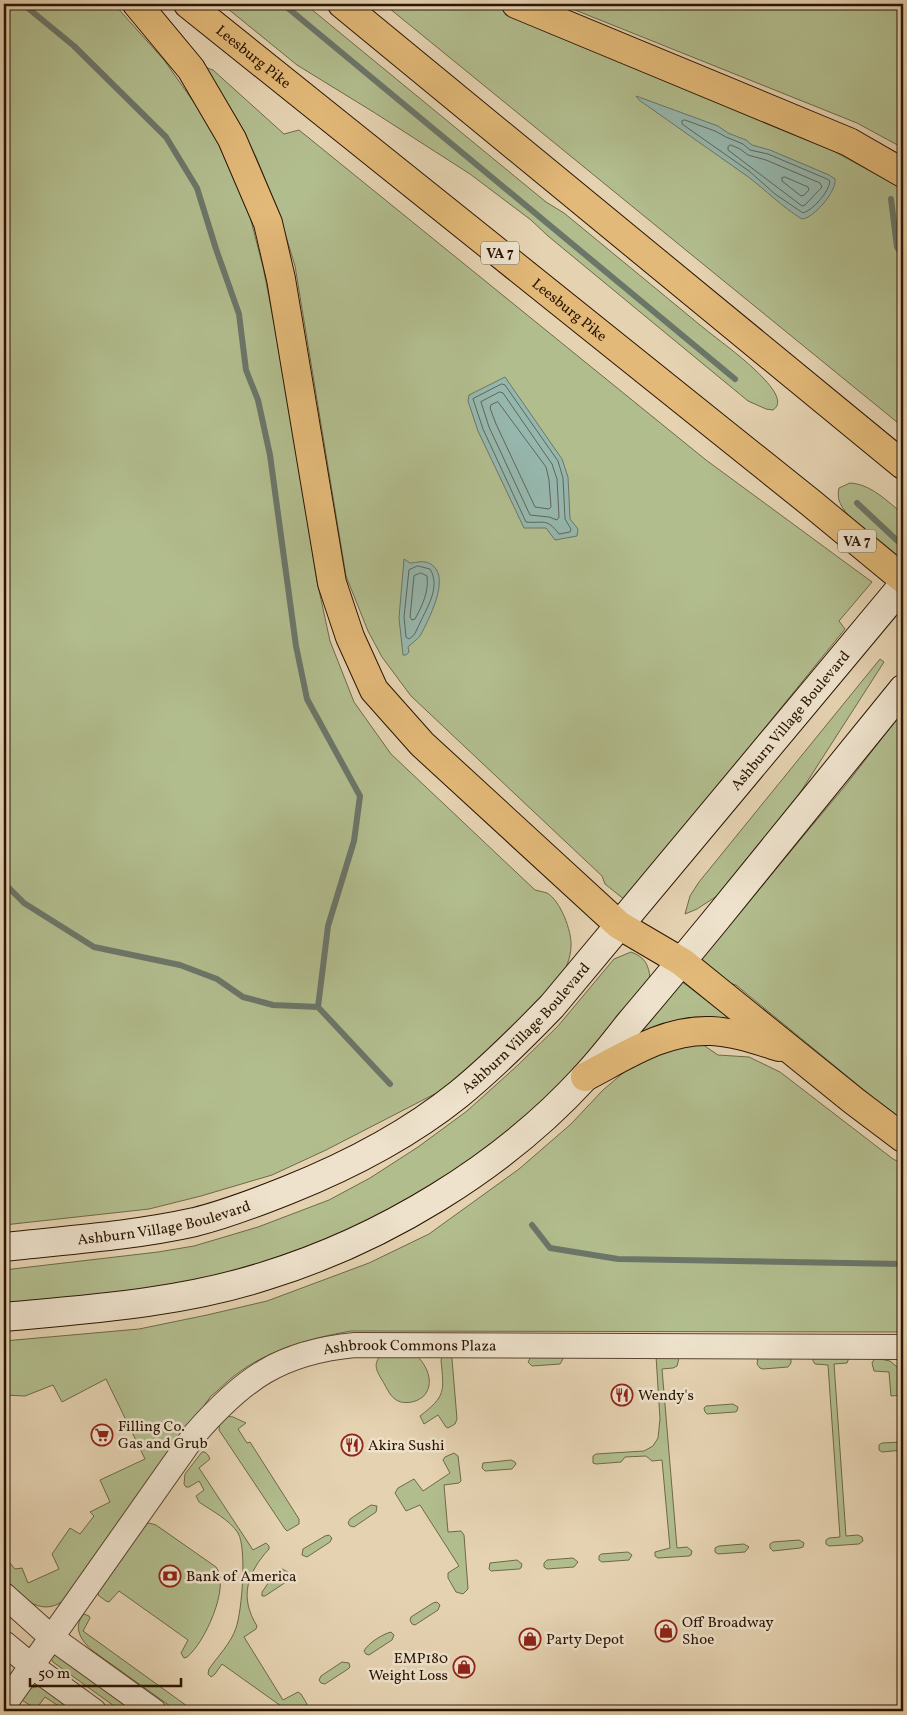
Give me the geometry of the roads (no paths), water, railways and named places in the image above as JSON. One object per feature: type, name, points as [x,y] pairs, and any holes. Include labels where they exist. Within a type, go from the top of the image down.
[{"type":"highway","points":[[137,4],[192,69],[232,139],[268,224],[281,279],[332,583],[350,637],[374,690],[422,744],[619,926],[682,962],[903,1138]]},
{"type":"highway","name":"Leesburg Pike","points":[[188,4],[811,503],[903,579]]},
{"type":"highway","points":[[342,4],[903,464]]},
{"type":"highway","points":[[516,4],[849,142],[903,173]]},
{"type":"highway","points":[[585,1077],[660,1039],[678,1034],[710,1031],[742,1036],[792,1050]]},
{"type":"main road","name":"Ashburn Village Boulevard","points":[[4,1247],[125,1233],[195,1222],[263,1200],[341,1168],[415,1126],[458,1095],[495,1063],[552,1006],[903,586]]},
{"type":"main road","points":[[4,1317],[152,1302],[205,1292],[266,1276],[338,1249],[383,1227],[467,1178],[551,1111],[585,1077],[682,962],[903,689]]},
{"type":"street","name":"Ashbrook Commons Plaza","points":[[4,1705],[195,1434],[219,1408],[251,1380],[271,1367],[292,1358],[326,1348],[355,1345],[903,1347]]},
{"type":"street","points":[[4,1595],[51,1637],[154,1711]]},
{"type":"street","points":[[4,1643],[94,1711]]},
{"type":"water","points":[[636,96],[718,126],[752,145],[770,150],[829,175],[835,179],[835,184],[829,197],[812,214],[802,219],[747,176]]},
{"type":"water","points":[[505,377],[562,459],[568,477],[570,519],[578,529],[577,536],[555,540],[546,528],[524,528],[478,431],[468,401],[469,395]]},
{"type":"water","points":[[404,559],[410,563],[429,563],[437,571],[439,579],[439,589],[428,620],[420,636],[408,647],[409,652],[406,655],[403,655],[399,618]]},
{"type":"waterway","points":[[23,4],[74,46],[166,137],[197,188],[239,314],[246,370],[258,400],[270,455],[296,646],[307,699],[360,796],[354,841],[328,926],[318,1007]]},
{"type":"waterway","points":[[283,4],[735,379]]},
{"type":"waterway","points":[[891,199],[897,247],[903,257]]},
{"type":"waterway","points":[[857,503],[903,546]]},
{"type":"waterway","points":[[4,883],[24,903],[94,947],[180,965],[217,979],[243,997],[273,1005],[318,1007],[390,1084]]},
{"type":"waterway","points":[[532,1225],[550,1248],[618,1259],[903,1264]]},
{"type":"place","name":"Wendy's","points":[[622,1395]]},
{"type":"place","name":"Filling Co. Gas and Grub","points":[[102,1435]]},
{"type":"place","name":"Akira Sushi","points":[[352,1445]]},
{"type":"place","name":"Bank of America","points":[[170,1576]]},
{"type":"place","name":"Off Broadway Shoe","points":[[666,1631]]},
{"type":"place","name":"Party Depot","points":[[530,1639]]},
{"type":"place","name":"EMP180 Weight Loss","points":[[464,1667]]}]
